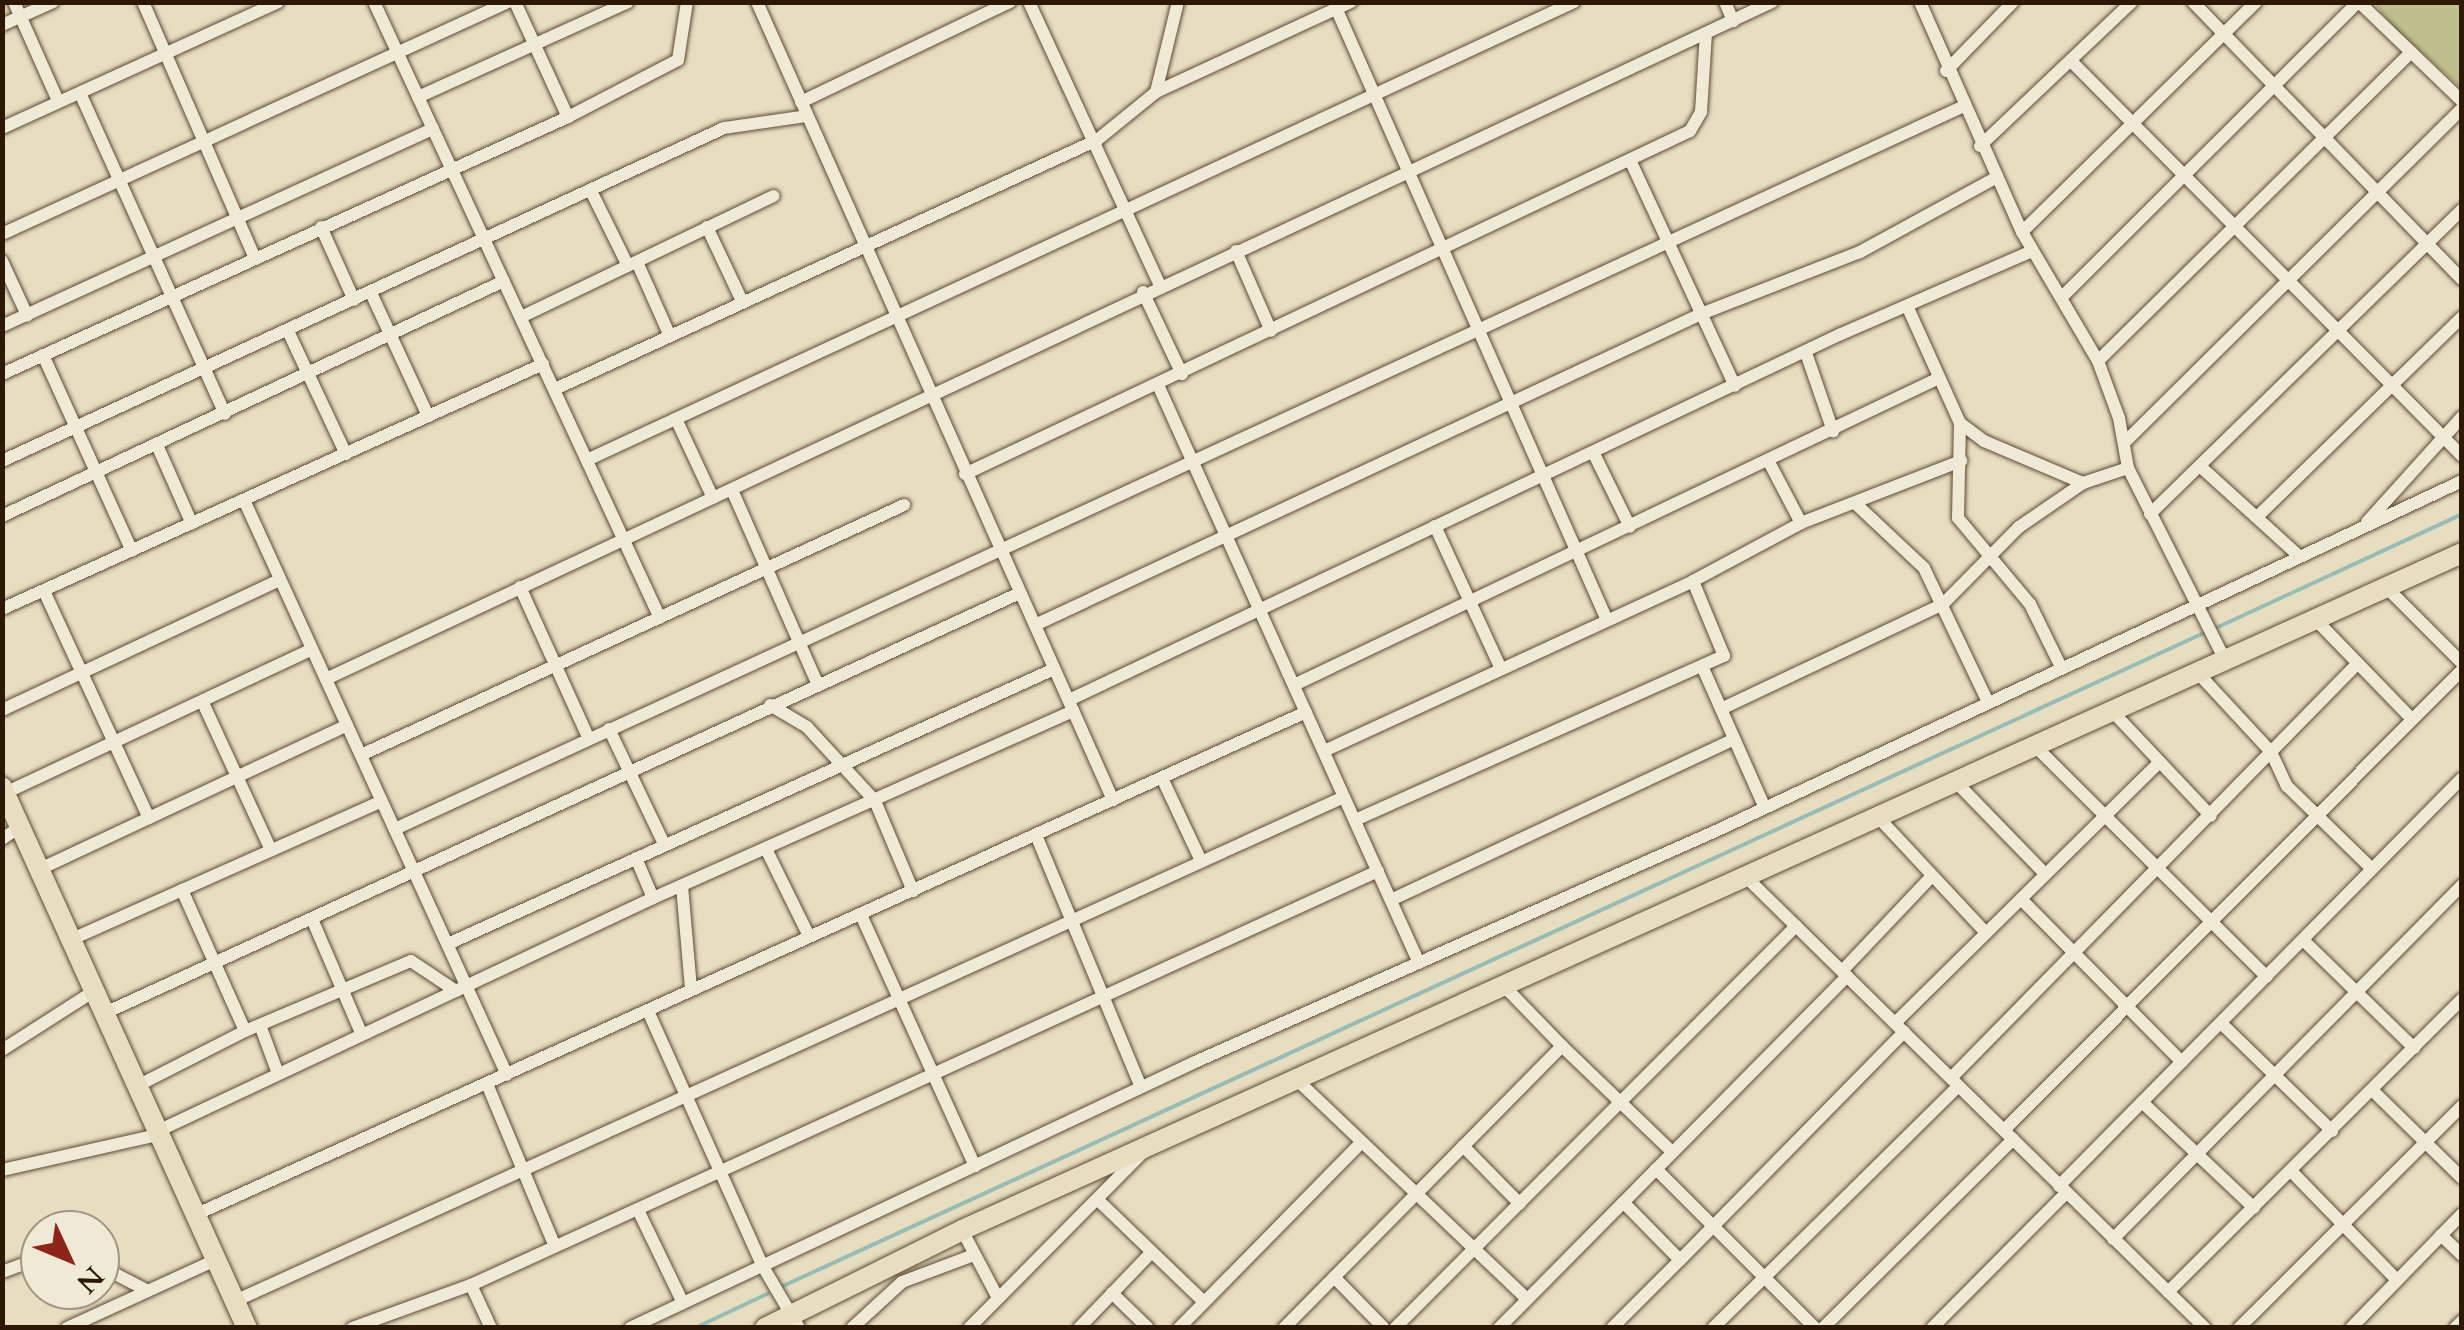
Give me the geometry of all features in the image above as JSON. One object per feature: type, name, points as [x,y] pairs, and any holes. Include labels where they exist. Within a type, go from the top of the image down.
[{"type":"main road","points":[[765,1328],[795,1321],[962,1230],[2462,553]]},
{"type":"main road","points":[[4,790],[247,1328]]},
{"type":"street","points":[[14,2],[58,101]]},
{"type":"street","points":[[2,25],[52,2]]},
{"type":"street","points":[[143,2],[254,256]]},
{"type":"street","points":[[2,128],[167,56],[278,2]]},
{"type":"street","points":[[374,2],[660,618]]},
{"type":"street","points":[[2,234],[512,2],[568,117]]},
{"type":"street","points":[[418,97],[628,2]]},
{"type":"street","points":[[2,374],[254,256],[568,117],[678,60],[687,2]]},
{"type":"street","points":[[757,2],[928,394],[1114,800]]},
{"type":"street","points":[[801,102],[1010,2]]},
{"type":"street","points":[[1029,2],[1098,140],[1160,285]]},
{"type":"street","points":[[1156,92],[1178,2]]},
{"type":"street","points":[[554,388],[1098,140],[1156,92],[1351,2]]},
{"type":"street","points":[[587,460],[1574,2]]},
{"type":"street","points":[[1725,2],[1733,21]]},
{"type":"street","points":[[326,679],[1143,292],[1772,2]]},
{"type":"street","points":[[1920,2],[1946,71],[1995,178],[2032,251],[2098,362],[2125,442],[2128,468],[2224,660]]},
{"type":"street","points":[[1946,71],[2013,2]]},
{"type":"street","points":[[1980,146],[2132,2]]},
{"type":"street","points":[[2193,2],[2462,280]]},
{"type":"street","points":[[2022,232],[2256,2]]},
{"type":"street","points":[[2062,298],[2358,2],[2462,102]]},
{"type":"street","points":[[1336,8],[1607,620]]},
{"type":"street","points":[[966,474],[1630,160],[1698,122],[1706,33]]},
{"type":"street","points":[[2098,362],[2412,52]]},
{"type":"street","points":[[2073,62],[2181,179],[2462,456]]},
{"type":"street","points":[[80,93],[224,414]]},
{"type":"street","points":[[395,830],[588,738],[1669,246],[1962,107]]},
{"type":"street","points":[[2125,442],[2462,109]]},
{"type":"street","points":[[2,462],[592,193],[724,128],[807,116]]},
{"type":"street","points":[[2,326],[152,252],[433,129]]},
{"type":"street","points":[[1630,160],[1736,386]]},
{"type":"street","points":[[1035,624],[1701,314],[1860,252],[1995,178]]},
{"type":"street","points":[[592,193],[670,336]]},
{"type":"street","points":[[521,316],[774,196]]},
{"type":"street","points":[[2150,514],[2202,468],[2462,208]]},
{"type":"street","points":[[321,227],[354,300]]},
{"type":"street","points":[[707,227],[742,301]]},
{"type":"street","points":[[1236,251],[1271,331]]},
{"type":"street","points":[[2,1170],[161,1132],[277,1071],[875,801],[1435,526],[2032,251]]},
{"type":"street","points":[[2,261],[27,315]]},
{"type":"street","points":[[2,516],[504,282]]},
{"type":"street","points":[[1143,292],[1182,374]]},
{"type":"street","points":[[371,293],[428,416]]},
{"type":"street","points":[[1908,308],[1960,423],[1958,518],[2030,604],[2061,667]]},
{"type":"street","points":[[2257,517],[2462,316]]},
{"type":"street","points":[[288,331],[346,454]]},
{"type":"street","points":[[1806,354],[1833,431]]},
{"type":"street","points":[[43,355],[132,551]]},
{"type":"street","points":[[2,609],[543,364]]},
{"type":"street","points":[[1294,685],[1770,462],[1939,378]]},
{"type":"street","points":[[1158,385],[1420,962]]},
{"type":"street","points":[[2362,528],[2462,417]]},
{"type":"street","points":[[676,419],[713,498]]},
{"type":"street","points":[[1960,423],[1984,441],[2083,483]]},
{"type":"street","points":[[157,445],[192,524]]},
{"type":"street","points":[[1594,454],[1630,527]]},
{"type":"street","points":[[1324,751],[1693,581],[1801,523],[1856,505],[1961,461]]},
{"type":"street","points":[[1770,462],[1801,523]]},
{"type":"street","points":[[1722,709],[1943,604],[1989,556],[2083,483],[2128,468]]},
{"type":"street","points":[[2202,468],[2298,556]]},
{"type":"street","points":[[630,1328],[1142,1087],[1765,808],[2197,602],[2462,481]]},
{"type":"street","points":[[732,490],[818,685]]},
{"type":"street","points":[[244,500],[450,943],[463,988],[507,1075]]},
{"type":"street","points":[[1856,505],[1924,568],[1988,702]]},
{"type":"street","points":[[361,754],[904,506]]},
{"type":"street","points":[[1435,526],[1501,669]]},
{"type":"street","points":[[2,710],[280,580]]},
{"type":"street","points":[[1355,820],[1726,653],[1693,581]]},
{"type":"street","points":[[520,587],[588,738]]},
{"type":"street","points":[[1823,1328],[2127,1006],[2462,666],[2386,587]]},
{"type":"street","points":[[44,591],[149,818]]},
{"type":"street","points":[[105,1013],[1020,593]]},
{"type":"street","points":[[2316,619],[2412,719]]},
{"type":"street","points":[[4,790],[203,704],[312,649]]},
{"type":"street","points":[[1713,1328],[2358,663]]},
{"type":"street","points":[[1702,666],[1765,808]]},
{"type":"street","points":[[450,943],[1054,668]]},
{"type":"street","points":[[2197,672],[2272,752],[2277,774],[2370,867]]},
{"type":"street","points":[[203,704],[271,850]]},
{"type":"street","points":[[770,705],[807,727],[875,801],[912,891]]},
{"type":"street","points":[[2112,711],[2211,816]]},
{"type":"street","points":[[197,1214],[1306,712]]},
{"type":"street","points":[[40,870],[347,726]]},
{"type":"street","points":[[609,729],[664,844]]},
{"type":"street","points":[[1391,900],[1734,739]]},
{"type":"street","points":[[2035,746],[2102,818],[2267,977]]},
{"type":"street","points":[[1612,1328],[1713,1226],[1986,933],[2160,762]]},
{"type":"street","points":[[1162,778],[1201,861]]},
{"type":"street","points":[[1956,782],[2045,874]]},
{"type":"street","points":[[1932,1328],[2142,1102],[2304,940],[2370,867],[2458,787]]},
{"type":"street","points":[[235,1301],[525,1173],[1344,797]]},
{"type":"street","points":[[72,939],[382,801]]},
{"type":"street","points":[[1878,816],[1986,933]]},
{"type":"street","points":[[2,840],[21,826]]},
{"type":"street","points":[[1036,835],[1142,1087]]},
{"type":"street","points":[[766,849],[809,936]]},
{"type":"street","points":[[636,858],[653,898]]},
{"type":"street","points":[[352,1328],[470,1285],[1378,871]]},
{"type":"street","points":[[1745,876],[2205,1328]]},
{"type":"street","points":[[1499,1328],[1844,973],[1931,877]]},
{"type":"street","points":[[2113,1239],[2462,885]]},
{"type":"street","points":[[682,886],[691,989]]},
{"type":"street","points":[[182,890],[245,1031]]},
{"type":"street","points":[[2020,899],[2182,1062]]},
{"type":"street","points":[[861,914],[975,1166]]},
{"type":"street","points":[[312,919],[361,1033]]},
{"type":"street","points":[[1395,1328],[1796,926]]},
{"type":"street","points":[[2304,940],[2414,1048]]},
{"type":"street","points":[[139,1085],[245,1031],[411,960],[463,988]]},
{"type":"street","points":[[1504,986],[1672,1152]]},
{"type":"street","points":[[2,1050],[96,990]]},
{"type":"street","points":[[2168,1292],[2462,999]]},
{"type":"street","points":[[648,1011],[718,1173],[762,1265],[795,1321]]},
{"type":"street","points":[[2221,1023],[2332,1130]]},
{"type":"street","points":[[260,1026],[277,1071]]},
{"type":"street","points":[[1284,1328],[1562,1046]]},
{"type":"street","points":[[1296,1079],[1526,1298]]},
{"type":"street","points":[[487,1084],[554,1244]]},
{"type":"street","points":[[2372,1090],[2462,1178]]},
{"type":"street","points":[[2142,1102],[2254,1208]]},
{"type":"street","points":[[2239,1328],[2462,1106]]},
{"type":"street","points":[[1179,1328],[1360,1144]]},
{"type":"street","points":[[969,1328],[1148,1146]]},
{"type":"street","points":[[1463,1146],[1520,1204]]},
{"type":"street","points":[[1656,1169],[1815,1328]]},
{"type":"street","points":[[2291,1171],[2397,1280]]},
{"type":"street","points":[[1098,1200],[1204,1302]]},
{"type":"street","points":[[1623,1202],[1680,1260]]},
{"type":"street","points":[[638,1210],[684,1303]]},
{"type":"street","points":[[2357,1325],[2462,1214]]},
{"type":"street","points":[[962,1230],[998,1298]]},
{"type":"street","points":[[2441,1235],[2462,1255]]},
{"type":"street","points":[[1079,1328],[1152,1252]]},
{"type":"street","points":[[852,1328],[902,1282],[974,1255]]},
{"type":"street","points":[[67,1328],[218,1259]]},
{"type":"street","points":[[120,1276],[148,1291]]},
{"type":"street","points":[[1334,1278],[1384,1328]]},
{"type":"street","points":[[470,1285],[491,1328]]},
{"type":"street","points":[[1112,1293],[1148,1328]]},
{"type":"street","points":[[2454,1328],[2462,1320]]},
{"type":"green space","points":[[2374,3],[2461,3],[2461,88],[2393,26]]},
{"type":"waterway","points":[[2218,627],[2462,514]]},
{"type":"waterway","points":[[783,1286],[2202,634]]},
{"type":"waterway","points":[[695,1328],[767,1294]]}]
